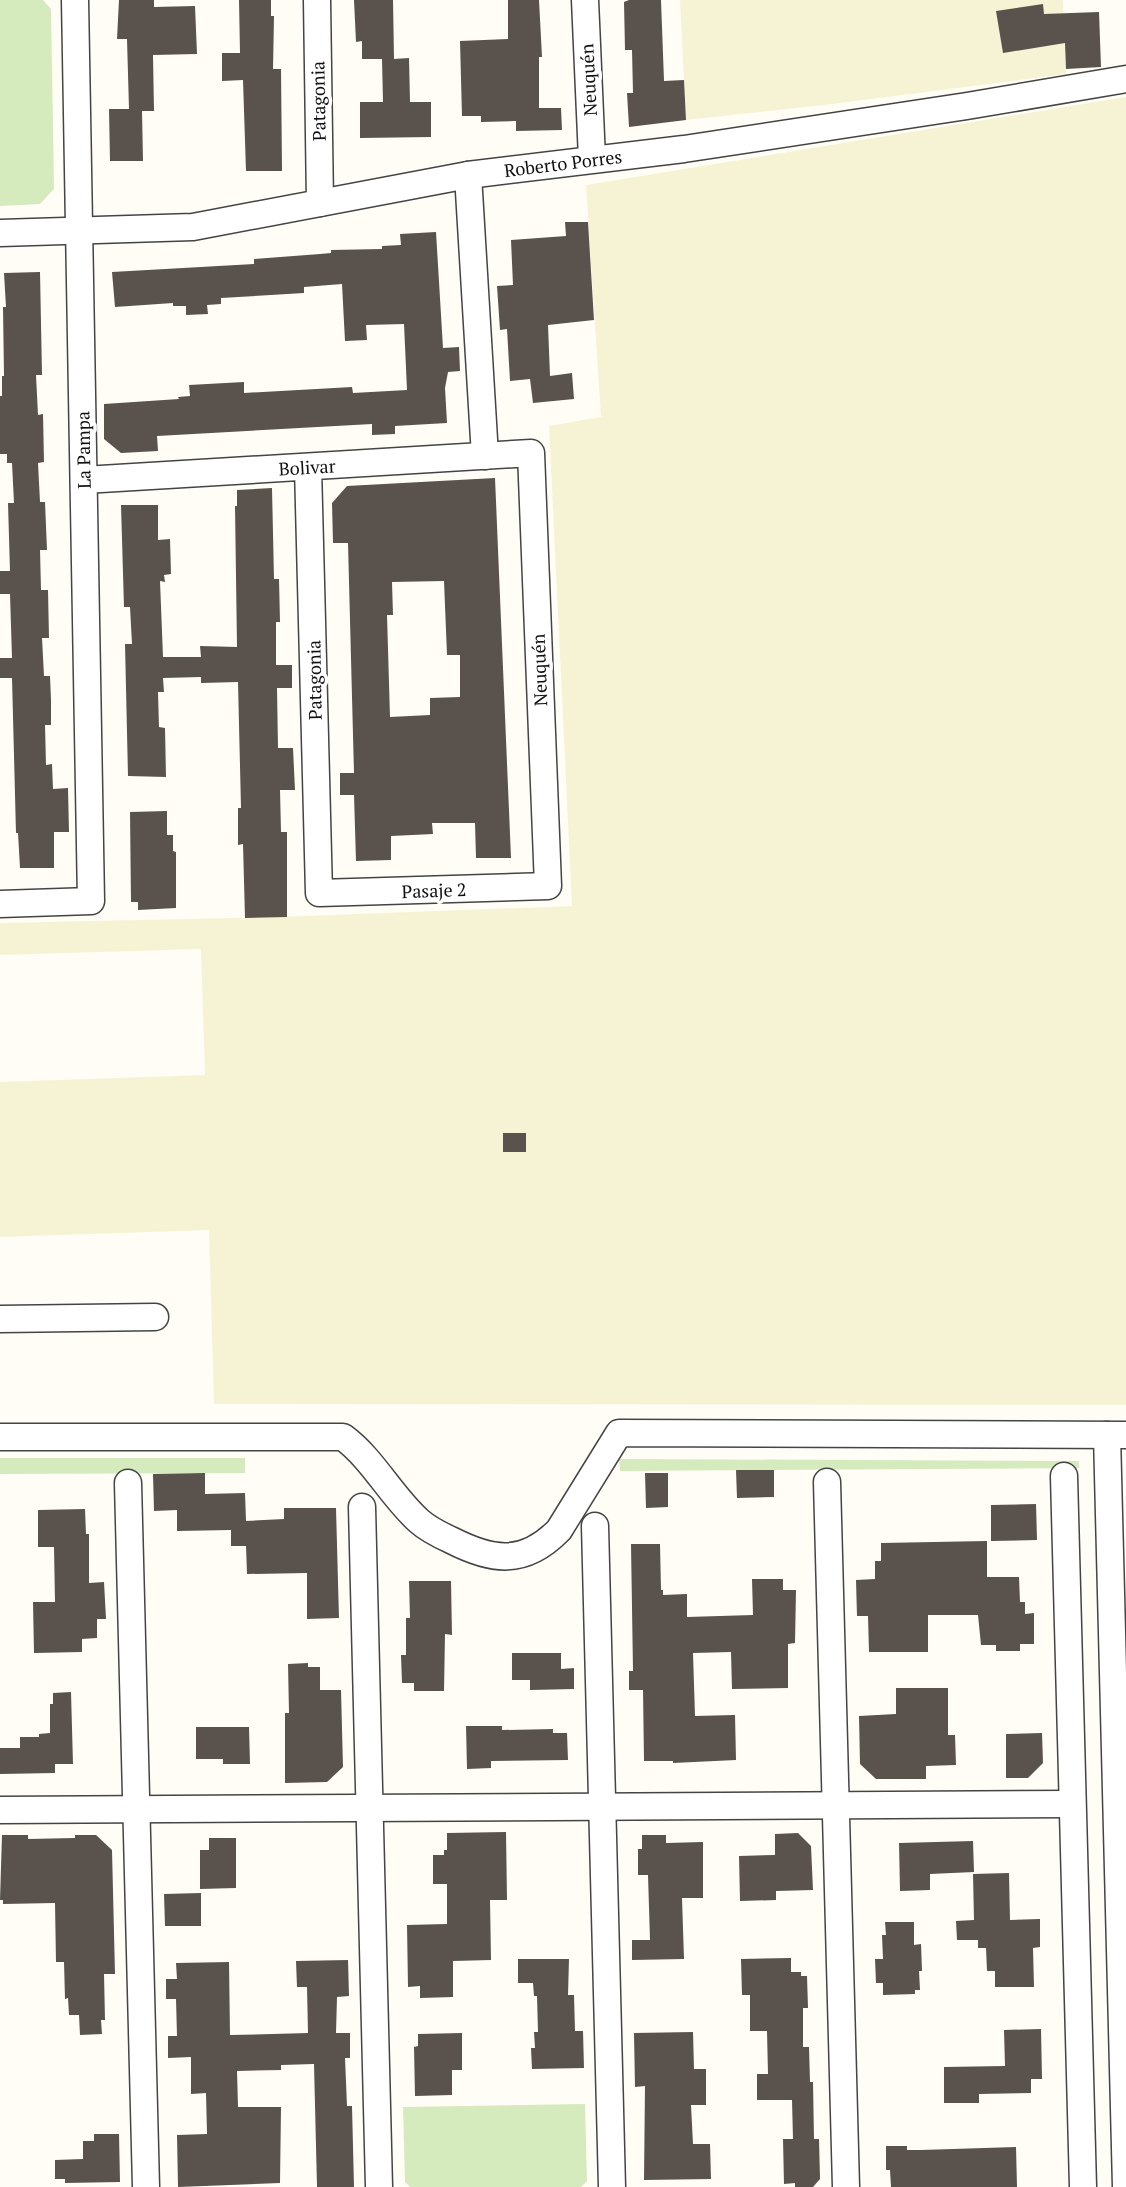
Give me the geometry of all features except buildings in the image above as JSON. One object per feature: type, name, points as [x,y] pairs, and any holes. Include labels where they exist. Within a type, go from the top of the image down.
[{"type":"street","name":"La Pampa","points":[[0,904],[91,901],[75,0]]},
{"type":"street","name":"Patagonia","points":[[317,0],[320,203]]},
{"type":"street","name":"Neuquén","points":[[585,0],[592,159]]},
{"type":"street","name":"Roberto Porres","points":[[0,233],[193,227],[468,175],[697,147],[1126,79]]},
{"type":"street","points":[[468,175],[485,456]]},
{"type":"street","name":"Neuquén","points":[[531,453],[548,886]]},
{"type":"street","name":"Bolivar","points":[[84,480],[531,453]]},
{"type":"street","name":"Patagonia","points":[[308,467],[319,893]]},
{"type":"street","name":"Pasaje 2","points":[[319,893],[548,886]]},
{"type":"street","points":[[0,1319],[155,1317]]},
{"type":"street","points":[[0,1437],[343,1437],[419,1521],[481,1554],[509,1557],[533,1551],[559,1530],[620,1433],[1116,1435],[1126,2187]]},
{"type":"street","points":[[1063,1476],[1083,2187]]},
{"type":"street","points":[[827,1482],[846,2187]]},
{"type":"street","points":[[128,1483],[146,2187]]},
{"type":"street","points":[[362,1507],[379,2187]]},
{"type":"street","points":[[595,1526],[612,2187]]},
{"type":"street","points":[[0,1810],[1072,1804]]},
{"type":"shaded area","points":[[680,0],[1063,0],[1066,74],[686,120]]},
{"type":"shaded area","points":[[1126,97],[1126,1405],[214,1404],[209,1230],[0,1237],[0,1082],[205,1075],[201,949],[0,955],[0,923],[276,917],[572,906],[549,426],[601,417],[586,185]]},
{"type":"green space","points":[[0,0],[43,0],[51,9],[54,189],[40,204],[0,206]]},
{"type":"green space","points":[[0,1458],[245,1458],[245,1473],[0,1474]]},
{"type":"green space","points":[[619,1459],[1079,1461],[1079,1468],[620,1471]]},
{"type":"green space","points":[[585,2104],[587,2181],[581,2187],[410,2187],[405,2182],[403,2107]]}]
